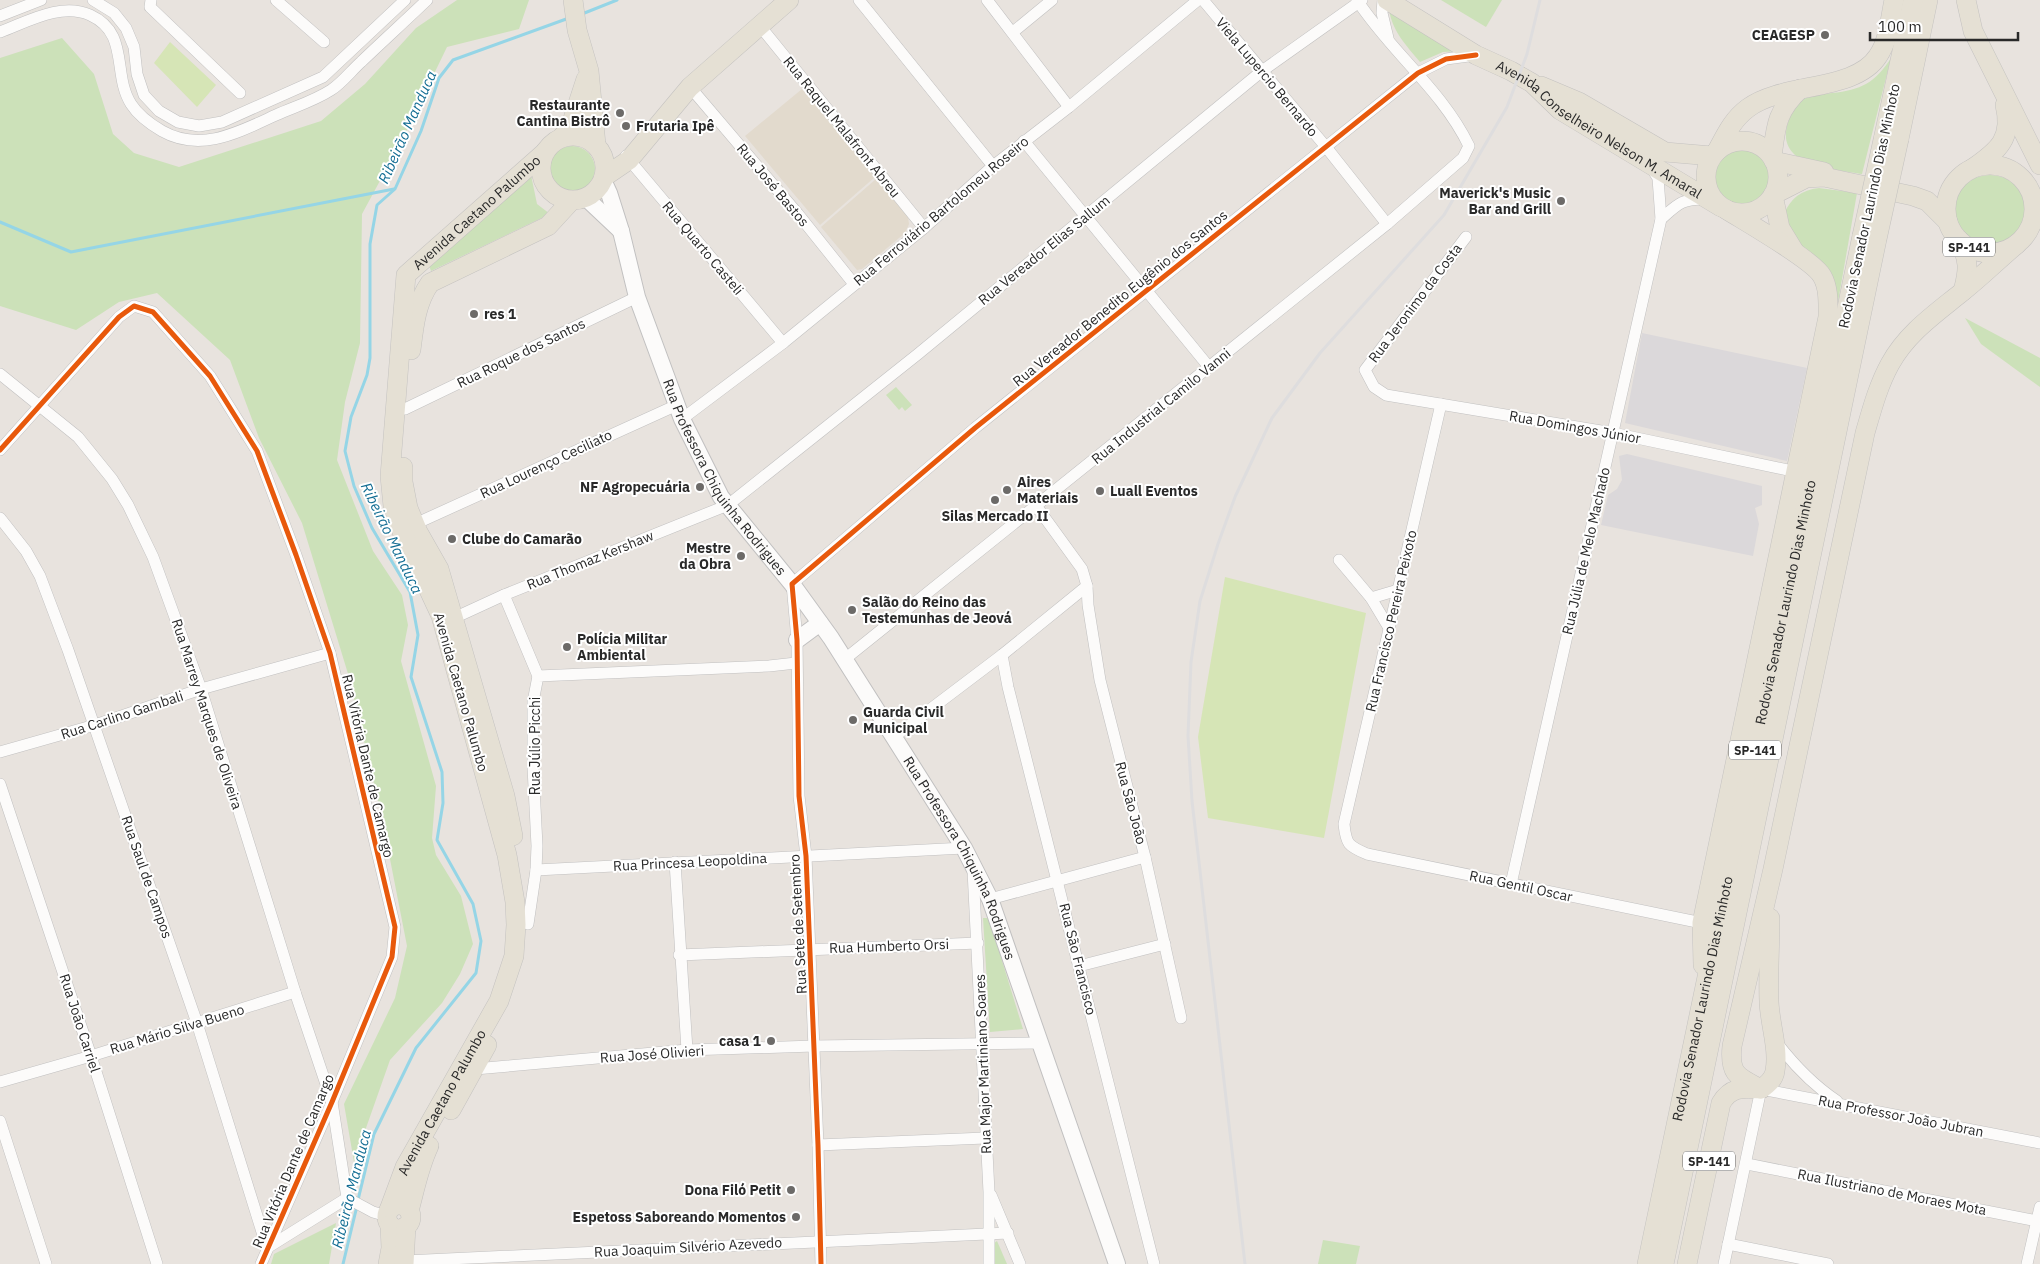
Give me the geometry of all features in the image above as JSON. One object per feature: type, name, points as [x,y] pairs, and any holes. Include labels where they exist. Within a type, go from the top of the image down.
[{"type":"main road","points":[[573,0],[577,30],[589,71],[597,147]]},
{"type":"main road","points":[[604,178],[604,157],[588,139],[579,136],[561,138],[552,143],[544,153],[541,162],[541,173],[544,183],[551,192],[560,198],[578,199],[599,187],[604,178],[630,155],[690,88],[789,0]]},
{"type":"main road","name":"Avenida Conselheiro Nelson M. Amaral","points":[[1387,0],[1476,55],[1532,83],[1560,110],[1718,205]]},
{"type":"main road","name":"SP-141","points":[[1702,923],[1828,317],[1827,290],[1821,274],[1798,255],[1718,205],[1711,196],[1706,183],[1706,169],[1734,120],[1750,107],[1771,96],[1831,83],[1852,76],[1869,66],[1878,56],[1885,40],[1894,0]]},
{"type":"main road","name":"Rodovia Senador Laurindo Dias Minhoto","points":[[1891,140],[1913,0]]},
{"type":"main road","name":"Rodovia Senador Laurindo Dias Minhoto","points":[[1647,1264],[1891,140],[1928,0]]},
{"type":"main road","name":"SP-141","points":[[1966,0],[1973,31],[2040,165]]},
{"type":"main road","points":[[561,138],[570,128],[589,71]]},
{"type":"main road","points":[[1532,83],[1579,102],[1665,152],[1715,153]]},
{"type":"main road","name":"SP-141","points":[[1718,205],[1741,213],[1755,211],[1767,203],[1773,195],[1778,178],[1773,159],[1778,118],[1787,102],[1801,88]]},
{"type":"main road","name":"SP-141","points":[[1948,222],[1950,190],[1966,173],[1993,153],[2007,133],[2008,118],[2002,92]]},
{"type":"main road","name":"SP-141","points":[[1715,153],[1729,143],[1743,141],[1762,147],[1773,159],[1807,169],[1927,191],[1980,166],[2004,167],[2018,175],[2028,188],[2033,203],[2037,205],[2030,228],[2016,244],[1963,291],[1925,320],[1906,340],[1890,364],[1877,392],[1865,433],[1773,869],[1732,1046],[1730,1060],[1739,1078],[1762,1089]]},
{"type":"main road","points":[[597,147],[630,155]]},
{"type":"main road","name":"Avenida Caetano Palumbo","points":[[392,1217],[404,1167],[499,1000],[514,956],[516,925],[515,902],[507,855],[441,616],[402,532],[393,506],[390,476],[406,275],[544,153]]},
{"type":"main road","name":"Rua Professora Chiquinha Rodrigues","points":[[604,178],[621,231],[637,297],[679,412],[721,497],[792,584],[845,659],[964,848],[990,899],[1116,1264]]},
{"type":"main road","name":"SP-141","points":[[1773,195],[1806,178],[1824,178],[1913,196],[1926,202],[1948,222],[1966,254],[1968,270],[1963,291]]},
{"type":"main road","name":"SP-141","points":[[1773,195],[1780,228],[1798,255]]},
{"type":"main road","points":[[578,199],[621,231]]},
{"type":"main road","name":"Avenida Caetano Palumbo","points":[[392,1217],[416,1187],[419,1166],[475,1069],[510,998],[522,963],[528,924],[525,898],[505,796],[439,569],[408,508],[402,482],[405,410],[417,310],[421,296],[430,283],[548,226],[578,199]]},
{"type":"main road","name":"Rodovia Senador Laurindo Dias Minhoto","points":[[1664,1264],[1870,237]]},
{"type":"main road","name":"SP-141","points":[[1959,240],[1973,249],[1989,253],[2005,250],[2016,244]]},
{"type":"main road","points":[[797,640],[820,623]]},
{"type":"main road","name":"SP-141","points":[[1687,1264],[1721,1103],[1730,1092],[1740,1088],[1762,1089],[1772,1079],[1775,1072],[1776,1052],[1769,991],[1770,913],[1773,869]]},
{"type":"main road","points":[[1701,1011],[1702,923]]},
{"type":"main road","points":[[392,1217],[391,1248],[399,1263]]},
{"type":"street","points":[[0,16],[41,0]]},
{"type":"street","points":[[93,0],[114,13],[126,28],[134,47],[137,74],[144,95],[158,111],[178,122],[199,126],[222,122],[323,77],[405,0]]},
{"type":"street","points":[[151,0],[150,6],[240,93]]},
{"type":"street","points":[[276,0],[324,42]]},
{"type":"street","points":[[0,32],[60,10],[76,10],[91,15],[103,24],[113,36],[119,51],[122,78],[131,103],[149,124],[172,137],[199,142],[226,137],[332,90],[427,0]]},
{"type":"street","points":[[859,0],[993,166]]},
{"type":"street","points":[[987,0],[1069,107]]},
{"type":"street","points":[[1013,32],[1052,0]]},
{"type":"street","name":"Rua Ferroviário Bartolomeu Roseiro","points":[[679,412],[783,343],[924,228],[993,166],[1069,107],[1198,0]]},
{"type":"street","name":"Viela Lupercio Bernardo","points":[[1203,0],[1388,224]]},
{"type":"street","points":[[1383,0],[1382,13],[1389,42]]},
{"type":"street","points":[[1359,1],[1389,42],[1418,73]]},
{"type":"street","name":"Rua Vereador Elias Sallum","points":[[728,505],[918,354],[1262,71],[1359,1]]},
{"type":"street","name":"Rua Raquel Malafront Abreu","points":[[760,26],[924,228]]},
{"type":"street","name":"Rua Vereador Benedito Eugênio dos Santos","points":[[792,584],[975,428],[1418,73],[1446,59],[1476,55]]},
{"type":"street","points":[[335,66],[346,77]]},
{"type":"street","name":"Rua Industrial Camilo Vanni","points":[[845,659],[1388,224],[1463,158],[1468,146],[1460,129],[1418,73]]},
{"type":"street","name":"Rua José Bastos","points":[[690,88],[798,214],[854,284]]},
{"type":"street","points":[[1024,141],[1209,367]]},
{"type":"street","name":"Rua Quarto Casteli","points":[[630,155],[783,343]]},
{"type":"street","name":"Rua Júlia de Melo Machado","points":[[1511,884],[1661,219],[1662,209],[1658,178],[1649,165]]},
{"type":"street","points":[[1661,219],[1680,203],[1688,199],[1718,205]]},
{"type":"street","name":"Rua Jeronimo da Costa","points":[[1365,370],[1466,237]]},
{"type":"street","name":"Rua Roque dos Santos","points":[[405,410],[637,297]]},
{"type":"street","name":"Rua Vitória Dante de Camargo","points":[[40,406],[119,317],[134,306],[153,312],[203,369],[257,451],[330,653],[395,927],[392,957],[332,1102],[261,1264]]},
{"type":"street","name":"Rua Domingos Júnior","points":[[1365,370],[1374,388],[1386,395],[1613,432],[1797,472]]},
{"type":"street","name":"Rua Marrey Marques de Oliveira","points":[[0,374],[78,437],[112,479],[128,505],[153,557],[201,689],[295,992],[332,1102],[350,1200]]},
{"type":"street","name":"Rua Francisco Pereira Peixoto","points":[[1345,838],[1344,824],[1441,404]]},
{"type":"street","points":[[0,450],[40,406]]},
{"type":"street","name":"Rua Lourenço Ceciliato","points":[[415,524],[679,412]]},
{"type":"street","name":"Rua Thomaz Kershaw","points":[[454,618],[504,595],[728,505]]},
{"type":"street","points":[[894,736],[1002,655],[1088,586],[1082,569],[1037,507]]},
{"type":"street","name":"Rua Saul de Campos","points":[[0,518],[26,551],[40,576],[95,725],[197,1023],[267,1248]]},
{"type":"street","points":[[1339,560],[1371,598],[1389,628]]},
{"type":"street","name":"Rua Sete de Setembro","points":[[792,584],[797,640],[799,796],[806,856],[821,1264]]},
{"type":"street","name":"Rua São João","points":[[1088,586],[1088,605],[1100,680],[1144,857],[1181,1018]]},
{"type":"street","points":[[1371,598],[1398,590]]},
{"type":"street","points":[[504,595],[538,676],[796,663]]},
{"type":"street","name":"Rua Carlino Gambali","points":[[0,752],[95,725],[201,689],[330,653]]},
{"type":"street","name":"Rua São Francisco","points":[[1002,655],[1008,687],[1154,1264]]},
{"type":"street","name":"Rua Júlio Picchi","points":[[528,924],[536,870],[533,702],[538,676]]},
{"type":"street","name":"Rua João Carriel","points":[[0,784],[91,1056],[157,1264]]},
{"type":"street","name":"Rua Gentil Oscar","points":[[1345,838],[1351,847],[1367,854],[1702,923]]},
{"type":"street","name":"Rua Princesa Leopoldina","points":[[536,870],[964,848]]},
{"type":"street","points":[[990,899],[1144,857]]},
{"type":"street","points":[[675,862],[679,955],[687,1050]]},
{"type":"street","name":"Rua Major Martiniano Soares","points":[[973,863],[989,1192],[989,1264]]},
{"type":"street","name":"Rua Humberto Orsi","points":[[679,955],[978,943]]},
{"type":"street","points":[[1079,966],[1164,944]]},
{"type":"street","name":"Rua Mário Silva Bueno","points":[[0,1082],[91,1056],[295,992]]},
{"type":"street","points":[[1773,1037],[1792,1062],[1821,1090],[1842,1104]]},
{"type":"street","name":"Rua José Olivieri","points":[[475,1069],[687,1050],[1039,1043]]},
{"type":"street","points":[[1724,1264],[1762,1089]]},
{"type":"street","name":"Rua Professor João Jubran","points":[[1762,1089],[2040,1143]]},
{"type":"street","points":[[0,1121],[46,1264]]},
{"type":"street","points":[[818,1145],[985,1138]]},
{"type":"street","name":"Rua Ilustriano de Moraes Mota","points":[[1747,1164],[2036,1221]]},
{"type":"street","points":[[989,1192],[1020,1264]]},
{"type":"street","points":[[267,1248],[350,1200],[392,1217]]},
{"type":"street","points":[[2027,1264],[2040,1207]]},
{"type":"street","name":"Rua Joaquim Silvério Azevedo","points":[[399,1263],[1008,1233]]},
{"type":"street","points":[[1728,1244],[1814,1263],[1828,1264]]},
{"type":"shaded area","points":[[802,89],[875,177],[820,225],[745,136]]},
{"type":"shaded area","points":[[876,179],[908,217],[909,224],[905,233],[862,269],[857,270],[821,227]]},
{"type":"shaded area","points":[[1642,333],[1807,368],[1787,461],[1625,423]]},
{"type":"shaded area","points":[[1627,454],[1762,486],[1762,505],[1755,508],[1759,524],[1753,556],[1601,525],[1608,495],[1617,489],[1622,480],[1619,456]]},
{"type":"green space","points":[[457,0],[529,0],[519,29],[447,47],[402,140],[362,214],[360,343],[345,402],[337,460],[373,551],[402,595],[408,625],[401,661],[436,786],[432,838],[436,855],[461,896],[473,944],[460,974],[442,1003],[390,1060],[354,1162],[344,1104],[395,998],[407,946],[381,813],[349,677],[302,523],[259,438],[230,360],[157,293],[119,302],[76,330],[0,306],[0,58],[62,38],[94,74],[113,134],[134,153],[179,167],[321,121],[365,84],[416,28]]},
{"type":"green space","points":[[1441,0],[1502,0],[1486,27]]},
{"type":"green space","points":[[1389,9],[1460,51],[1443,52],[1420,62],[1396,31]]},
{"type":"green space","points":[[170,42],[216,85],[197,107],[154,63]]},
{"type":"green space","points":[[1891,58],[1862,174],[1811,163],[1799,158],[1791,150],[1786,140],[1787,126],[1792,111],[1799,102],[1805,98],[1851,90],[1866,84],[1879,74]]},
{"type":"green space","points":[[567,146],[577,146],[591,156],[595,169],[591,182],[585,188],[577,192],[567,192],[553,182],[549,174],[549,164],[559,150]]},
{"type":"green space","points":[[1736,146],[1748,146],[1764,154],[1770,164],[1772,176],[1770,188],[1764,198],[1748,206],[1736,206],[1720,198],[1712,182],[1712,170],[1720,154]]},
{"type":"green space","points":[[531,175],[537,204],[550,214],[431,271],[429,265]]},
{"type":"green space","points":[[1983,175],[1997,175],[2011,181],[2021,191],[2027,205],[2027,219],[2021,233],[2011,243],[1997,249],[1983,249],[1969,243],[1959,233],[1953,219],[1953,205],[1959,191],[1969,181]]},
{"type":"green space","points":[[1819,188],[1857,193],[1838,302],[1825,266],[1796,246],[1784,214],[1790,203],[1797,196]]},
{"type":"green space","points":[[1965,318],[2040,358],[2040,387],[1981,344]]},
{"type":"green space","points":[[896,387],[912,405],[905,411],[902,407],[899,410],[886,395]]},
{"type":"green space","points":[[1225,577],[1366,613],[1324,838],[1208,818],[1198,737]]},
{"type":"green space","points":[[983,918],[989,918],[1023,1029],[990,1032]]},
{"type":"green space","points":[[336,1223],[329,1264],[271,1264],[274,1254]]},
{"type":"green space","points":[[1323,1240],[1360,1246],[1356,1264],[1318,1264]]},
{"type":"green space","points":[[997,1241],[1007,1264],[995,1264],[993,1244]]},
{"type":"waterway","name":"Ribeirão Manduca","points":[[582,14],[617,0]]},
{"type":"waterway","name":"Ribeirão Manduca","points":[[358,1200],[374,1134],[416,1048],[476,973],[481,941],[473,904],[437,840],[443,803],[442,772],[411,677],[418,635],[410,592],[372,528],[354,486],[345,451],[351,417],[367,375],[370,358],[370,244],[377,205],[395,189],[421,131],[439,78],[453,60],[569,18]]},
{"type":"waterway","points":[[0,222],[71,252],[394,189]]},
{"type":"waterway","name":"Ribeirão Manduca","points":[[343,1264],[357,1206]]},
{"type":"railway","points":[[1245,1264],[1192,801],[1188,736],[1191,662],[1200,601],[1235,497],[1272,418],[1320,353],[1444,215],[1507,107],[1527,54],[1540,0]]},
{"type":"cycle path","points":[[821,1264],[806,856],[799,796],[797,640],[792,584],[975,428],[1418,73],[1446,59],[1476,55]]},
{"type":"cycle path","points":[[0,450],[119,317],[134,306],[153,312],[210,376],[257,451],[330,653],[395,927],[392,957],[332,1102],[261,1264]]},
{"type":"place","name":"CEAGESP","points":[[1825,35]]},
{"type":"place","name":"Restaurante Cantina Bistrô","points":[[620,113]]},
{"type":"place","name":"Frutaria Ipê","points":[[626,126]]},
{"type":"place","name":"Maverick's Music Bar and Grill","points":[[1561,201]]},
{"type":"place","name":"res 1","points":[[474,314]]},
{"type":"place","name":"NF Agropecuária","points":[[700,487]]},
{"type":"place","name":"Aires Materiais","points":[[1007,490]]},
{"type":"place","name":"Luall Eventos","points":[[1100,491]]},
{"type":"place","name":"Silas Mercado II","points":[[995,500]]},
{"type":"place","name":"Clube do Camarão","points":[[452,539]]},
{"type":"place","name":"Mestre da Obra","points":[[741,556]]},
{"type":"place","name":"Salão do Reino das Testemunhas de Jeová","points":[[852,610]]},
{"type":"place","name":"Polícia Militar Ambiental","points":[[567,647]]},
{"type":"place","name":"Guarda Civil Municipal","points":[[853,720]]},
{"type":"place","name":"casa 1","points":[[771,1041]]},
{"type":"place","name":"Dona Filó Petit","points":[[791,1190]]},
{"type":"place","name":"Espetoss Saboreando Momentos","points":[[796,1217]]}]
